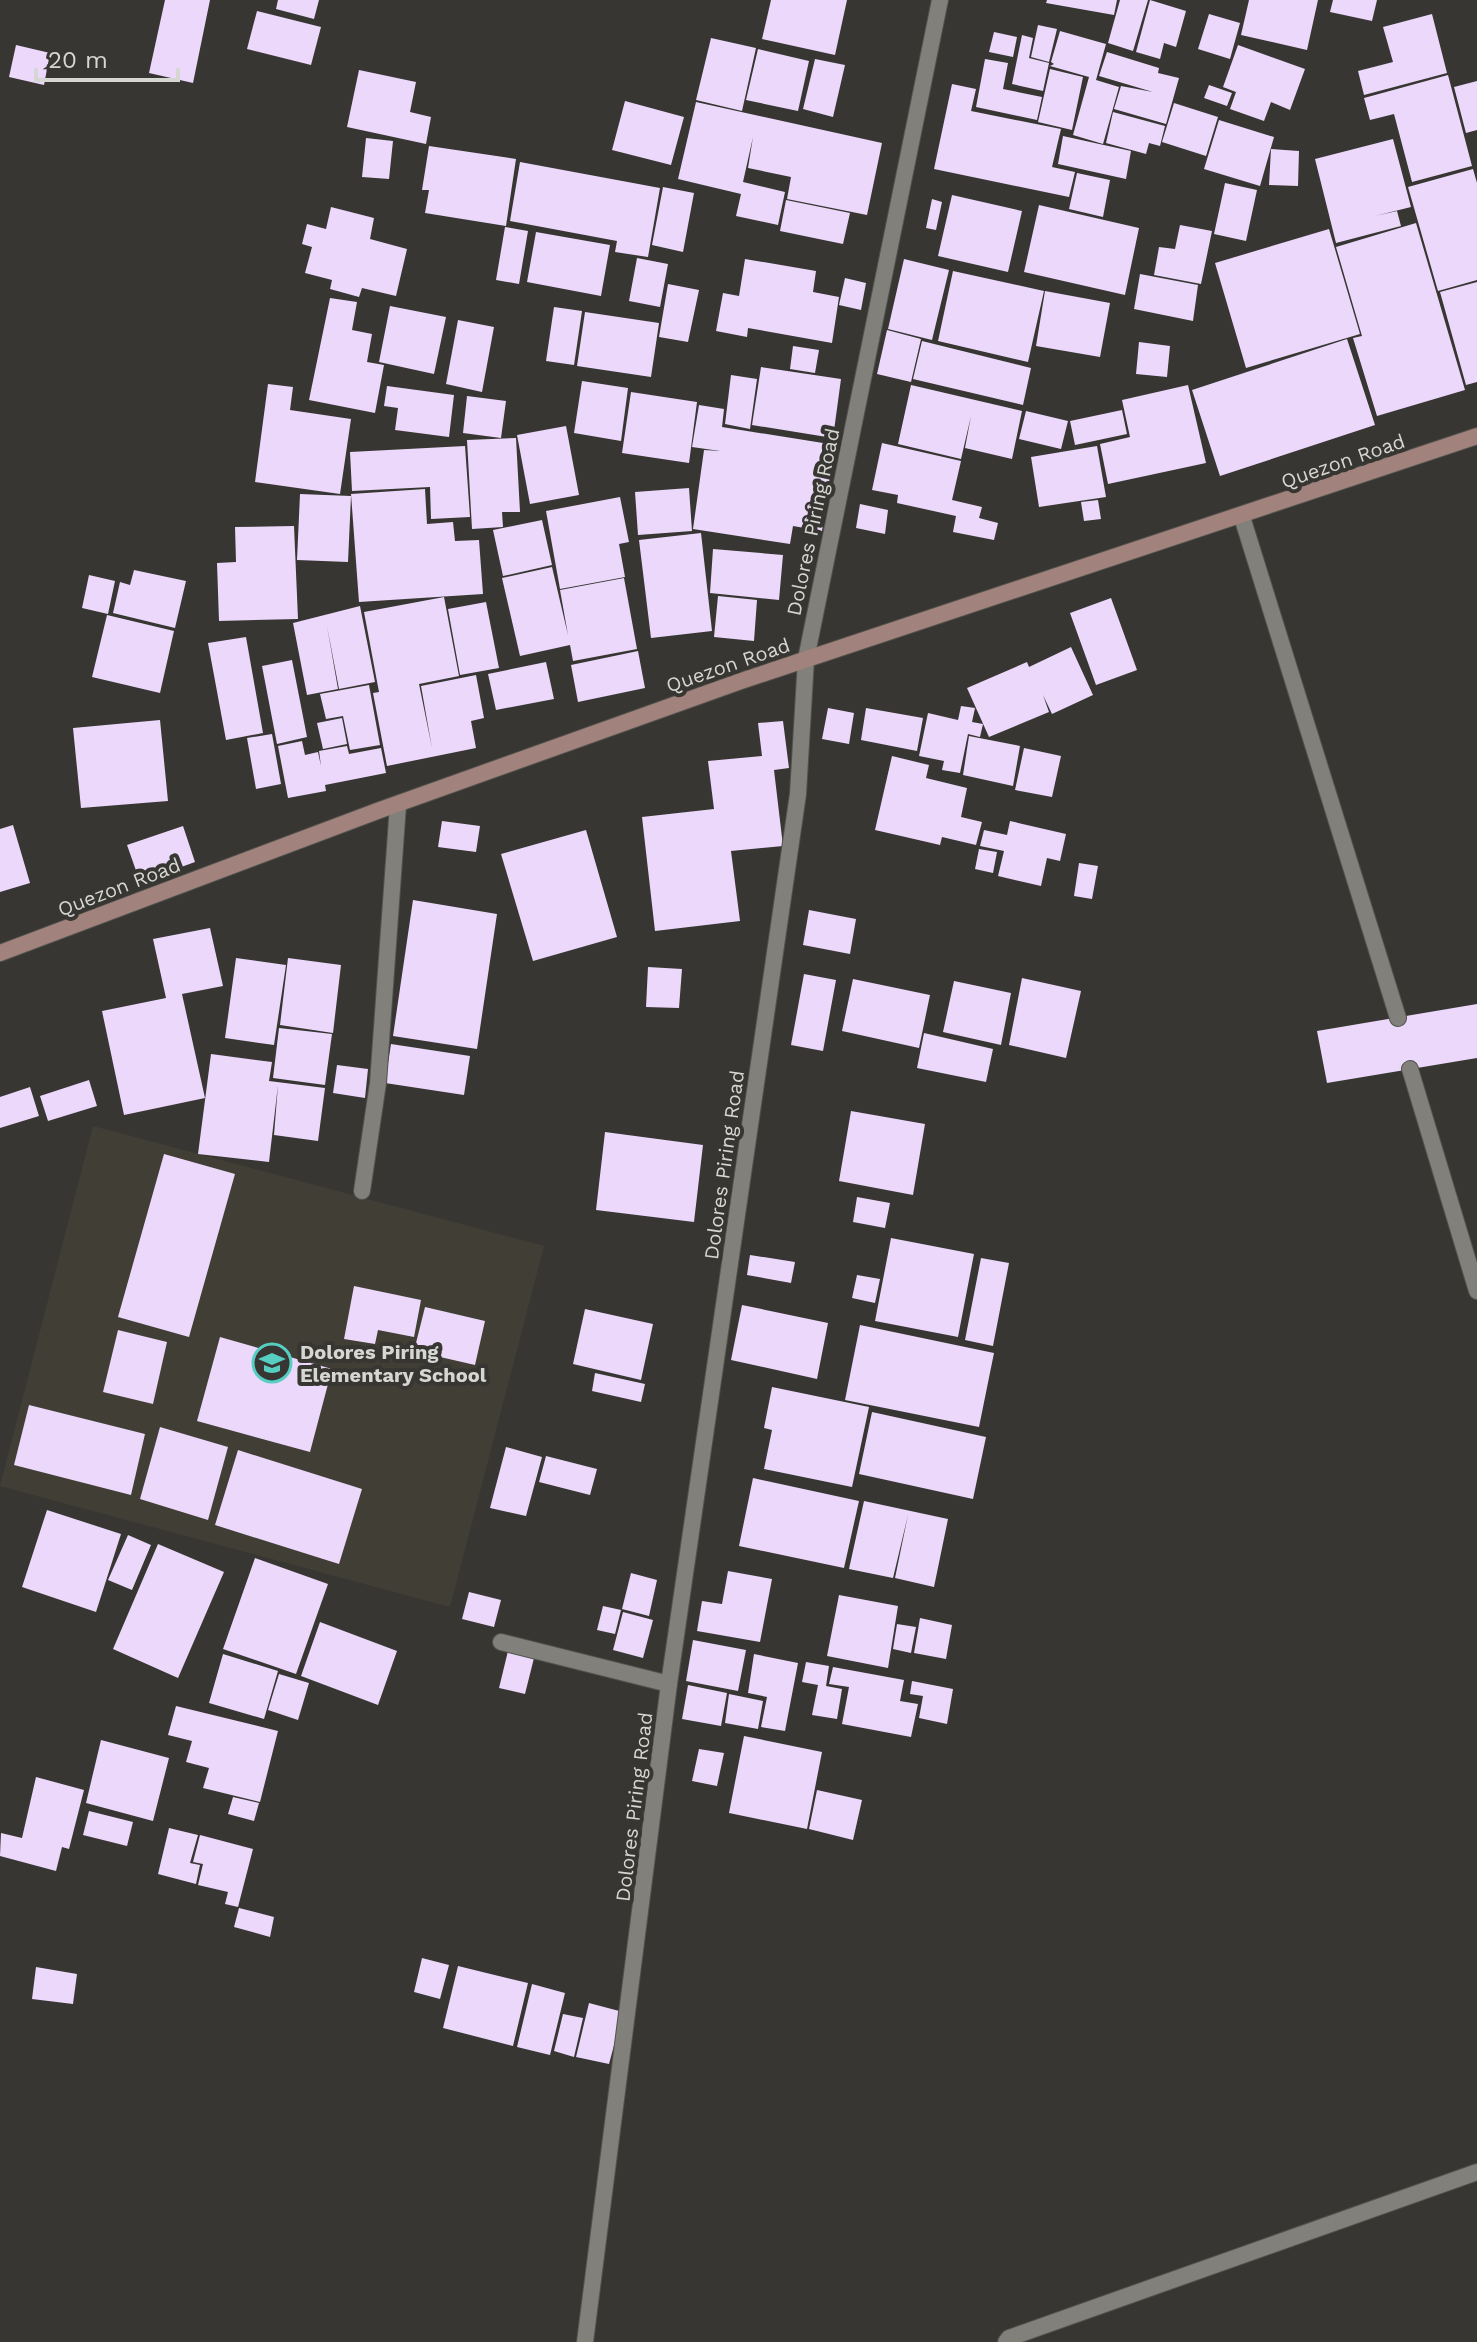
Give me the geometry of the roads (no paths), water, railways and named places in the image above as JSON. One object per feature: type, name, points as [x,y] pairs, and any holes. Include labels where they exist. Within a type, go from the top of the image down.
[{"type":"main road","name":"Quezon Road","points":[[0,953],[398,805],[806,659],[1242,517],[1477,436]]},
{"type":"street","name":"Dolores Piring Road","points":[[585,2342],[669,1684],[798,794],[806,659],[940,0]]},
{"type":"street","points":[[1242,517],[1398,1018]]},
{"type":"street","points":[[362,1191],[378,1083],[398,805]]},
{"type":"street","points":[[1410,1069],[1477,1291]]},
{"type":"street","points":[[501,1642],[669,1684]]},
{"type":"street","points":[[1006,2342],[1009,2338],[1477,2172]]},
{"type":"place","name":"Dolores Piring Elementary School","points":[[272,1363]]}]
